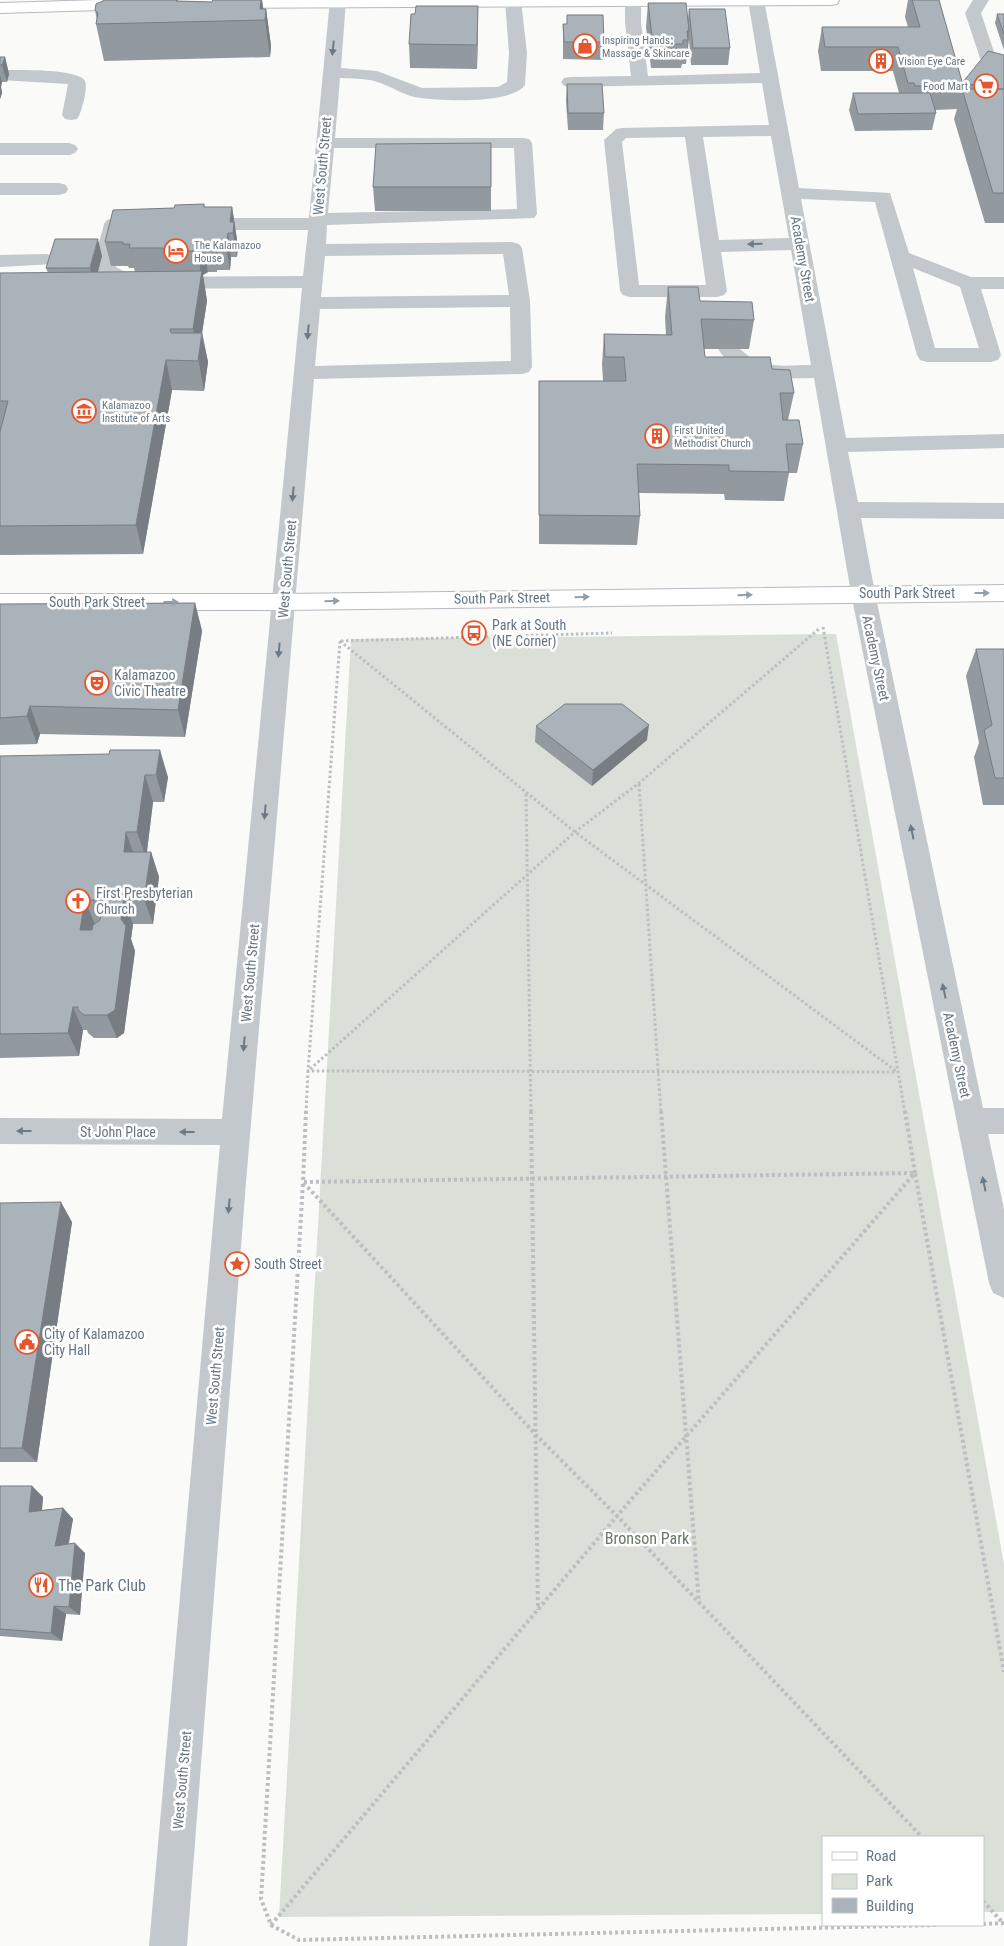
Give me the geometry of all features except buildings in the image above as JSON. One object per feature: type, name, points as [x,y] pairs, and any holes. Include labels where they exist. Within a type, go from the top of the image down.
[{"type":"main road","points":[[209,3],[831,0]]},
{"type":"main road","points":[[0,8],[83,4],[150,4]]},
{"type":"main road","name":"South Park Street","points":[[0,602],[284,602],[863,593],[1004,593]]},
{"type":"street","name":"Academy Street","points":[[756,0],[863,593],[971,1121],[997,1214],[1004,1284]]},
{"type":"street","points":[[981,0],[973,13],[986,54],[990,58],[1004,63]]},
{"type":"street","name":"West South Street","points":[[168,1946],[236,1132],[338,1]]},
{"type":"street","points":[[331,72],[377,76],[420,93],[467,94],[501,92],[516,85],[518,53],[513,1]]},
{"type":"street","points":[[633,1],[640,81]]},
{"type":"street","points":[[0,75],[59,78],[77,82],[76,96],[71,114]]},
{"type":"street","points":[[570,82],[770,78]]},
{"type":"street","points":[[693,131],[719,299],[630,292],[613,140],[622,133],[693,131],[780,130]]},
{"type":"street","points":[[183,224],[527,214],[522,143],[324,143]]},
{"type":"street","points":[[0,149],[69,149]]},
{"type":"street","points":[[0,189],[59,189]]},
{"type":"street","points":[[791,193],[883,197],[927,355],[991,355],[969,283]]},
{"type":"street","points":[[144,224],[114,224],[106,270],[130,283],[312,282]]},
{"type":"street","points":[[710,246],[800,244]]},
{"type":"street","points":[[304,372],[522,367],[520,301],[512,248],[315,250]]},
{"type":"street","points":[[900,256],[969,283],[1004,283]]},
{"type":"street","points":[[0,260],[47,260]]},
{"type":"street","points":[[310,303],[520,301]]},
{"type":"street","points":[[728,349],[747,365],[768,372],[822,371]]},
{"type":"street","points":[[836,445],[1004,441]]},
{"type":"street","points":[[848,510],[1004,511]]},
{"type":"street","points":[[971,1121],[1004,1121]]},
{"type":"street","name":"St John Place","points":[[0,1131],[236,1132]]},
{"type":"path","points":[[813,626],[823,626]]},
{"type":"path","points":[[308,1071],[575,832],[639,783],[823,626]]},
{"type":"path","points":[[823,626],[897,1072],[1004,1672]]},
{"type":"path","points":[[340,641],[616,633]]},
{"type":"path","points":[[340,641],[575,832],[897,1072]]},
{"type":"path","points":[[340,641],[308,1071],[261,1899],[271,1925],[299,1940],[894,1926]]},
{"type":"path","points":[[639,783],[658,1072],[668,1177],[699,1603]]},
{"type":"path","points":[[526,794],[538,1610]]},
{"type":"path","points":[[308,1071],[897,1072]]},
{"type":"path","points":[[303,1182],[915,1173]]},
{"type":"path","points":[[271,1925],[617,1516],[915,1173]]},
{"type":"path","points":[[303,1182],[536,1435],[617,1516],[921,1836]]},
{"type":"path","points":[[984,1903],[1004,1923]]},
{"type":"path","points":[[984,1924],[1004,1923]]},
{"type":"green space","name":"Bronson Park","points":[[836,634],[1004,1564],[1004,1912],[984,1912],[984,1836],[822,1836],[822,1914],[279,1917],[351,639]]},
{"type":"place","name":"Inspiring Hands: Massage & Skincare","points":[[585,46]]},
{"type":"place","name":"Vision Eye Care","points":[[881,61]]},
{"type":"place","name":"Food Mart","points":[[986,86]]},
{"type":"place","name":"The Kalamazoo House","points":[[176,251]]},
{"type":"place","name":"Kalamazoo Institute of Arts","points":[[84,411]]},
{"type":"place","name":"First United Methodist Church","points":[[657,436]]},
{"type":"place","name":"Park at South (NE Corner)","points":[[474,633]]},
{"type":"place","name":"Kalamazoo Civic Theatre","points":[[97,683]]},
{"type":"place","name":"First Presbyterian Church","points":[[78,901]]},
{"type":"place","name":"South Street","points":[[237,1264]]},
{"type":"place","name":"City of Kalamazoo City Hall","points":[[27,1342]]},
{"type":"place","name":"The Park Club","points":[[41,1585]]}]
